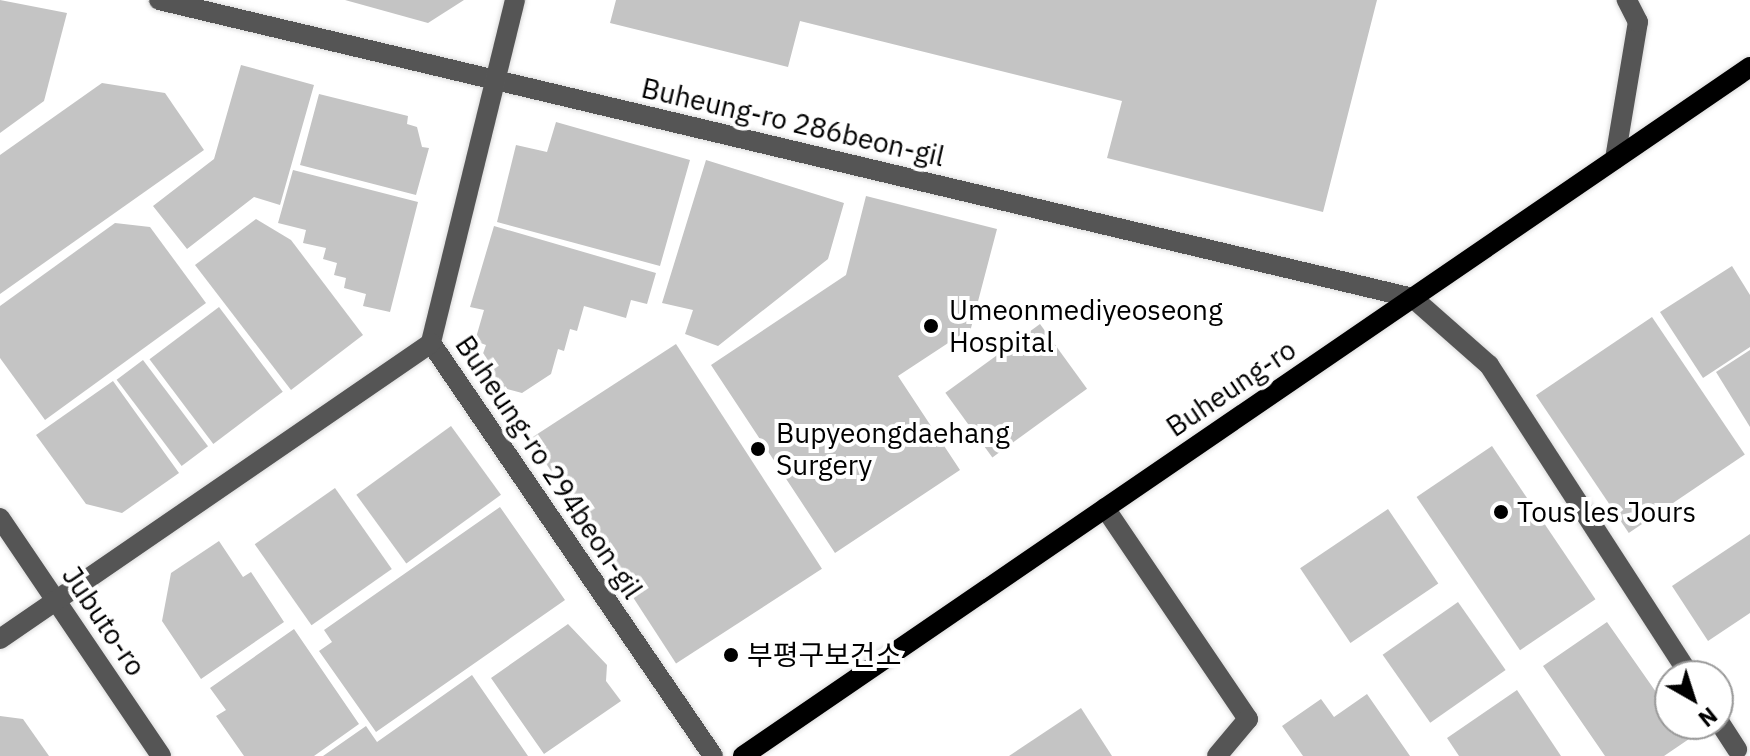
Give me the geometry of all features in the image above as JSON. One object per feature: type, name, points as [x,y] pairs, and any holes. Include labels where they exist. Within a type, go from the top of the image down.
[{"type":"main road","name":"Buheung-ro","points":[[743,756],[1750,67]]},
{"type":"street","name":"Buheung-ro 286beon-gil","points":[[159,0],[1413,298]]},
{"type":"street","name":"Buheung-ro 294beon-gil","points":[[515,0],[431,343],[713,756]]},
{"type":"street","points":[[1615,159],[1638,22],[1627,0]]},
{"type":"street","points":[[1413,298],[1489,365],[1680,660]]},
{"type":"street","points":[[0,639],[431,343]]},
{"type":"street","points":[[1105,508],[1248,719],[1217,756]]},
{"type":"street","name":"Jubuto-ro","points":[[0,518],[161,756]]},
{"type":"building","points":[[0,0],[67,13],[44,101],[0,133]]},
{"type":"building","points":[[345,0],[464,0],[428,23]]},
{"type":"building","points":[[616,0],[1377,0],[1323,212],[1107,158],[1122,101],[800,21],[788,67],[610,23]]},
{"type":"building","points":[[241,65],[314,85],[280,205],[254,197],[187,249],[153,206],[214,159]]},
{"type":"building","points":[[102,83],[165,93],[204,150],[0,294],[0,155]]},
{"type":"building","points":[[319,94],[408,116],[407,124],[417,127],[422,147],[429,148],[416,195],[300,165]]},
{"type":"building","points":[[556,122],[690,160],[660,266],[497,222],[516,145],[547,152]]},
{"type":"building","points":[[706,160],[844,203],[828,259],[718,346],[685,334],[693,310],[662,303]]},
{"type":"building","points":[[293,170],[418,202],[390,312],[363,306],[366,294],[344,288],[346,278],[334,275],[337,263],[323,259],[326,248],[303,243],[306,230],[278,223]]},
{"type":"building","points":[[866,196],[997,229],[971,328],[898,376],[960,470],[835,553],[711,365],[846,275]]},
{"type":"building","points":[[256,219],[291,240],[363,335],[291,390],[195,265]]},
{"type":"building","points":[[115,223],[150,227],[206,303],[45,420],[0,358],[0,306]]},
{"type":"building","points":[[494,226],[656,273],[647,304],[631,300],[626,318],[584,306],[577,331],[570,329],[564,351],[558,349],[551,374],[522,393],[488,384],[492,369],[479,365],[486,345],[475,341],[484,310],[470,307]]},
{"type":"building","points":[[1732,266],[1750,295],[1750,347],[1703,378],[1660,312]]},
{"type":"building","points":[[219,307],[283,392],[213,444],[150,359]]},
{"type":"building","points":[[1652,317],[1745,455],[1629,533],[1536,395]]},
{"type":"building","points":[[1040,324],[1087,389],[992,457],[945,393]]},
{"type":"building","points":[[676,344],[822,569],[676,664],[530,439]]},
{"type":"building","points":[[1750,350],[1750,427],[1716,372]]},
{"type":"building","points":[[143,360],[208,446],[182,466],[117,380]]},
{"type":"building","points":[[113,381],[179,473],[122,513],[86,504],[36,435]]},
{"type":"building","points":[[451,426],[501,495],[406,564],[356,495]]},
{"type":"building","points":[[1492,446],[1595,599],[1520,650],[1417,497]]},
{"type":"building","points":[[335,488],[392,569],[312,625],[255,544]]},
{"type":"building","points":[[500,507],[565,600],[376,732],[319,651],[332,642],[324,630]]},
{"type":"building","points":[[1388,509],[1438,584],[1350,643],[1300,568]]},
{"type":"building","points":[[1750,534],[1750,613],[1708,641],[1672,586]]},
{"type":"building","points":[[219,541],[243,577],[251,572],[284,622],[201,679],[162,621],[171,573]]},
{"type":"building","points":[[1458,602],[1506,670],[1430,723],[1383,655]]},
{"type":"building","points":[[1607,622],[1654,689],[1654,740],[1688,740],[1664,756],[1605,756],[1543,666]]},
{"type":"building","points":[[568,624],[607,665],[606,681],[621,701],[544,754],[491,678]]},
{"type":"building","points":[[294,629],[359,724],[314,756],[244,756],[216,716],[226,710],[210,688]]},
{"type":"building","points":[[472,675],[528,756],[323,756],[366,726],[377,742]]},
{"type":"building","points":[[1517,690],[1561,756],[1459,756],[1447,738]]},
{"type":"building","points":[[1367,694],[1410,756],[1303,756],[1282,726],[1321,699],[1334,717]]},
{"type":"building","points":[[1081,708],[1112,756],[1009,756]]},
{"type":"building","points":[[0,716],[23,719],[49,756],[0,756]]},
{"type":"place","name":"Umeonmediyeoseong Hospital","points":[[931,326]]},
{"type":"place","name":"Bupyeongdaehang Surgery","points":[[758,449]]},
{"type":"place","name":"Tous les Jours","points":[[1501,512]]},
{"type":"place","name":"부평구보건소","points":[[731,655]]}]
